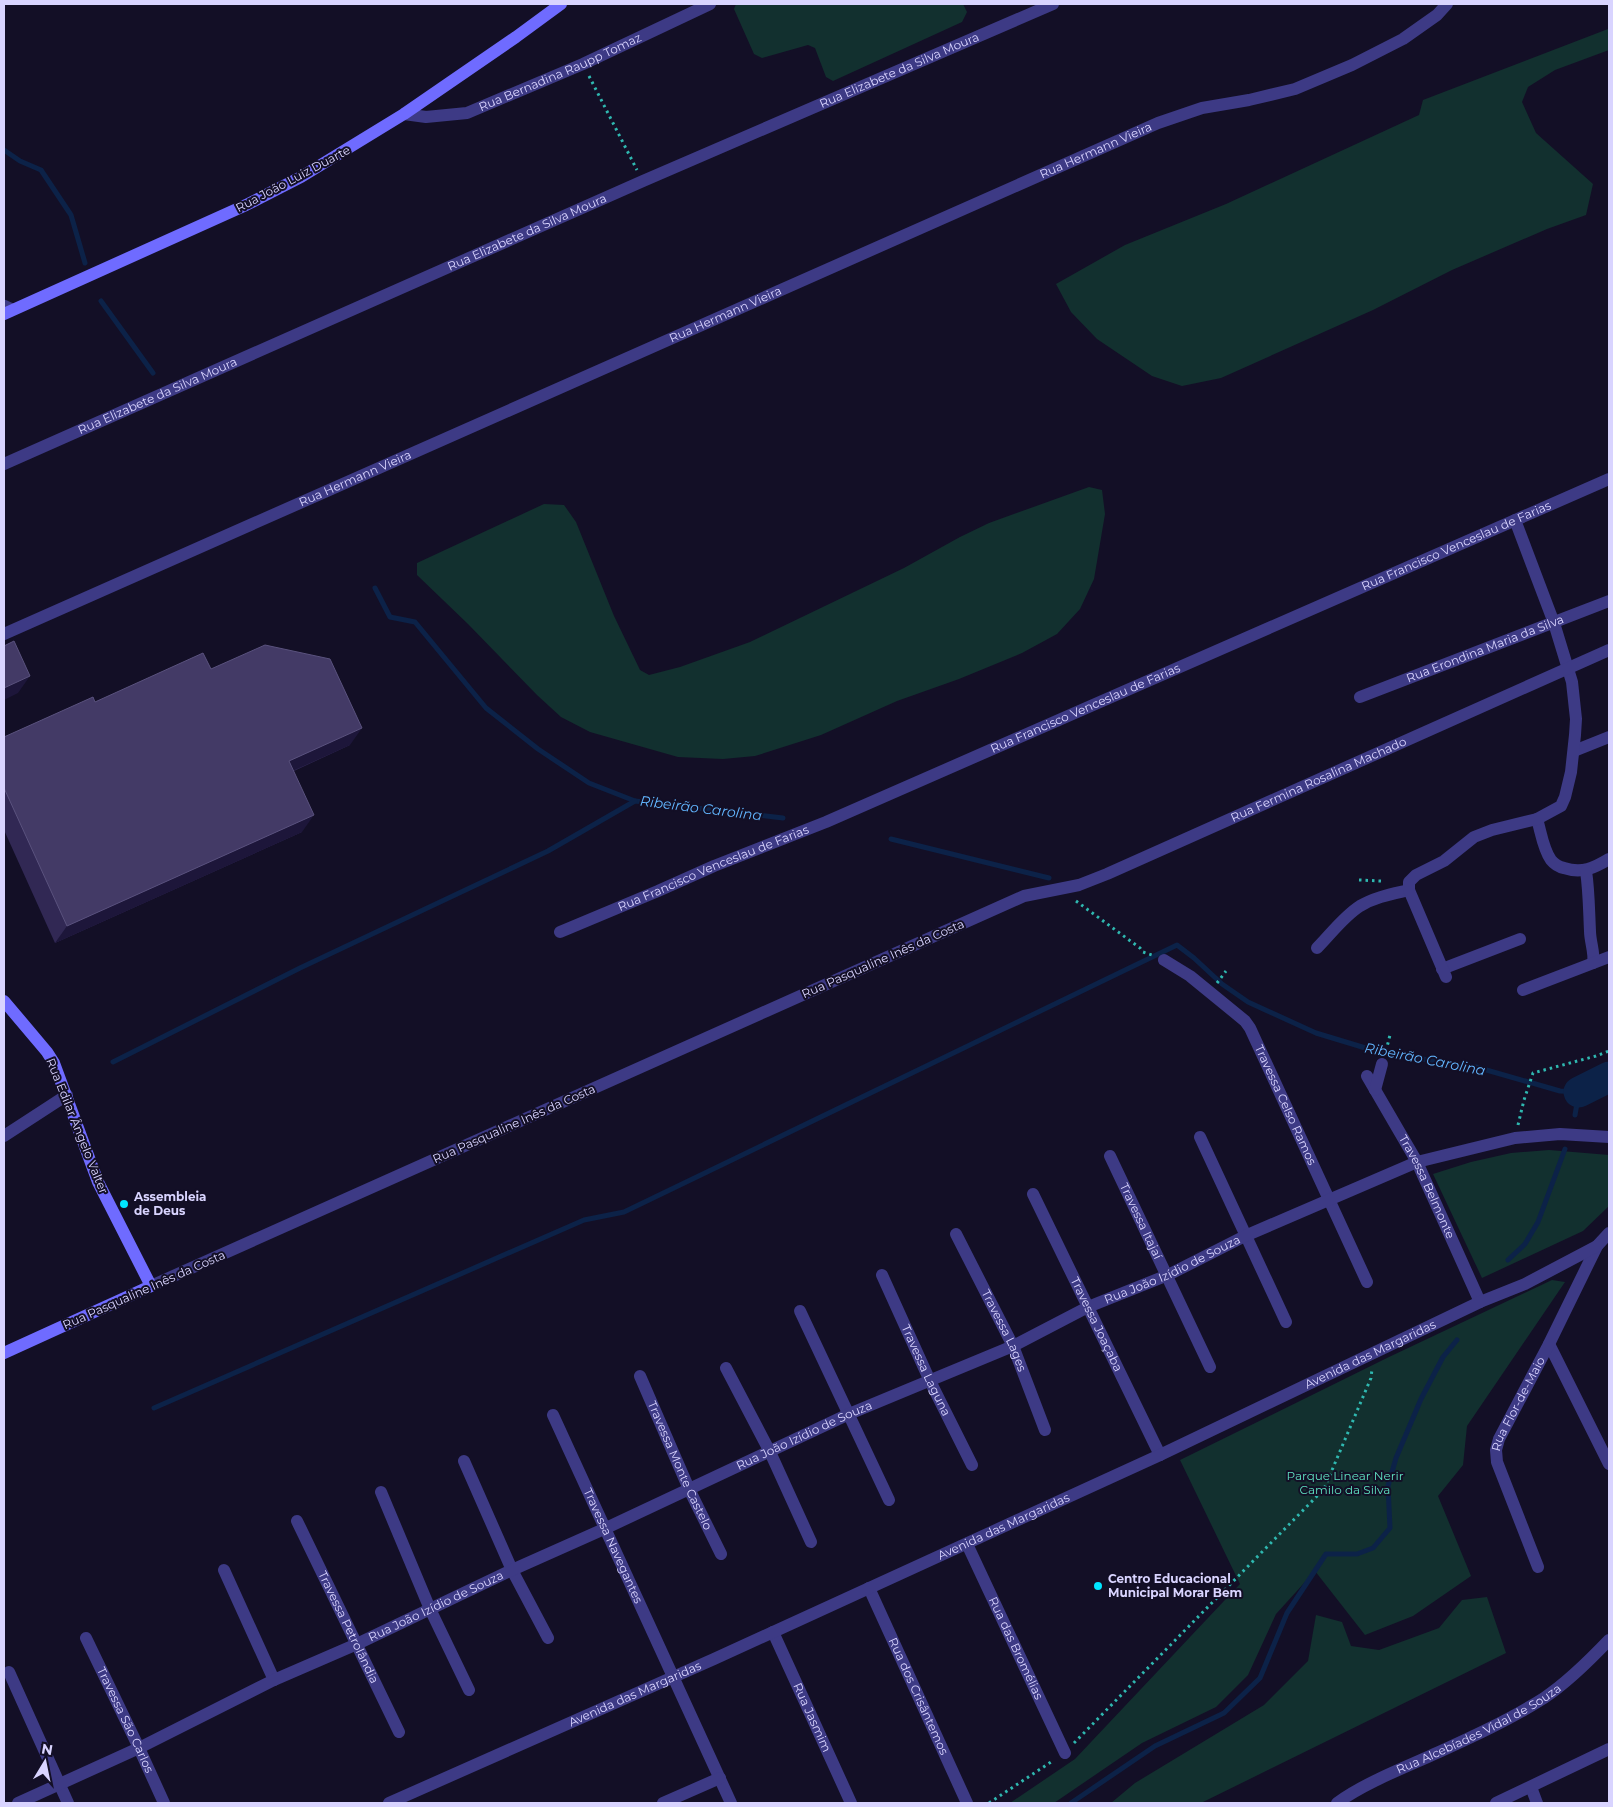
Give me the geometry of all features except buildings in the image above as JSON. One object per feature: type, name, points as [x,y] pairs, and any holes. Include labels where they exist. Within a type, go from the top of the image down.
[{"type":"main road","name":"Rua João Luiz Duarte","points":[[8,309],[272,193],[336,157],[404,114],[561,4]]},
{"type":"main road","name":"Rua Edilar Ângelo Valter","points":[[4,1001],[54,1063],[98,1182],[151,1286]]},
{"type":"main road","name":"Rua Pasqualine Inês da Costa","points":[[4,1353],[151,1286]]},
{"type":"street","name":"Rua Bernadina Raupp Tomaz","points":[[404,114],[426,117],[467,113],[583,64],[710,4]]},
{"type":"street","name":"Rua Elizabete da Silva Moura","points":[[4,464],[643,182],[1053,4]]},
{"type":"street","name":"Rua Hermann Vieira","points":[[4,634],[1158,123],[1202,108],[1249,100],[1295,89],[1352,65],[1403,39],[1437,14],[1447,4]]},
{"type":"street","name":"Rua Francisco Venceslau de Farias","points":[[560,932],[714,866],[826,822],[1609,480]]},
{"type":"street","points":[[1515,520],[1554,623],[1572,682],[1576,719],[1574,751],[1565,797],[1561,806],[1537,818],[1492,830],[1474,838],[1444,861],[1416,875],[1409,882],[1409,890],[1444,973],[1520,939]]},
{"type":"street","name":"Rua Erondina Maria da Silva","points":[[1360,698],[1609,601]]},
{"type":"street","name":"Rua Fermina Rosalina Machado","points":[[1024,896],[1079,886],[1609,650]]},
{"type":"street","points":[[1574,751],[1609,737]]},
{"type":"street","points":[[1537,818],[1545,846],[1556,866],[1586,871],[1609,859]]},
{"type":"street","points":[[1586,871],[1593,963]]},
{"type":"street","points":[[1317,948],[1345,918],[1361,906],[1376,899],[1409,890]]},
{"type":"street","name":"Rua Pasqualine Inês da Costa","points":[[151,1286],[1024,896]]},
{"type":"street","points":[[1523,990],[1609,957]]},
{"type":"street","name":"Travessa Celso Ramos","points":[[1164,960],[1190,976],[1250,1028],[1367,1282]]},
{"type":"street","points":[[1375,1090],[1382,1064]]},
{"type":"street","name":"Travessa Belmonte","points":[[1367,1076],[1417,1162],[1480,1302]]},
{"type":"street","points":[[4,1136],[67,1095]]},
{"type":"street","name":"Rua João Izídio de Souza","points":[[18,1803],[140,1748],[274,1680],[357,1644],[512,1570],[604,1530],[849,1414],[1013,1346],[1088,1308],[1168,1275],[1245,1236],[1417,1162],[1515,1138],[1560,1134],[1609,1137]]},
{"type":"street","points":[[1200,1137],[1286,1322]]},
{"type":"street","name":"Travessa Itajaí","points":[[1110,1156],[1210,1367]]},
{"type":"street","name":"Travessa Joaçaba","points":[[1033,1194],[1160,1456]]},
{"type":"street","name":"Avenida das Margaridas","points":[[389,1803],[673,1678],[1160,1456],[1480,1302],[1525,1284],[1597,1246],[1609,1233]]},
{"type":"street","name":"Travessa Lages","points":[[956,1234],[1013,1346],[1045,1430]]},
{"type":"street","name":"Rua Flor-de-Maio","points":[[1538,1567],[1496,1462],[1496,1450],[1499,1439],[1549,1344],[1597,1246]]},
{"type":"street","name":"Travessa Laguna","points":[[882,1274],[930,1381],[972,1465]]},
{"type":"street","points":[[800,1311],[889,1500]]},
{"type":"street","points":[[1549,1344],[1609,1464]]},
{"type":"street","points":[[726,1368],[770,1452],[811,1542]]},
{"type":"street","name":"Travessa Monte Castelo","points":[[640,1376],[689,1489],[721,1554]]},
{"type":"street","name":"Travessa Navegantes","points":[[553,1415],[604,1530],[731,1803]]},
{"type":"street","points":[[464,1461],[512,1570],[548,1638]]},
{"type":"street","points":[[381,1492],[430,1609],[469,1690]]},
{"type":"street","name":"Travessa Petrolândia","points":[[297,1521],[399,1732]]},
{"type":"street","name":"Rua das Bromélias","points":[[967,1544],[1065,1753]]},
{"type":"street","points":[[224,1570],[274,1680]]},
{"type":"street","name":"Rua dos Crisântemos","points":[[868,1588],[967,1803]]},
{"type":"street","name":"Rua Jasmim","points":[[773,1632],[851,1803]]},
{"type":"street","name":"Travessa São Carlos","points":[[86,1638],[140,1748],[164,1803]]},
{"type":"street","name":"Rua Alcebíades Vidal de Souza","points":[[1337,1803],[1396,1770],[1519,1714],[1545,1697],[1579,1670],[1609,1640]]},
{"type":"street","points":[[9,1672],[68,1803]]},
{"type":"street","points":[[1496,1803],[1609,1749]]},
{"type":"street","points":[[663,1803],[720,1778]]},
{"type":"street","points":[[1531,1787],[1537,1803]]},
{"type":"path","points":[[583,64],[643,182]]},
{"type":"path","points":[[1061,890],[1143,952]]},
{"type":"path","points":[[1216,985],[1226,971]]},
{"type":"path","points":[[1515,1138],[1533,1073],[1588,1059],[1609,1051]]},
{"type":"path","points":[[989,1803],[1065,1753],[1324,1489],[1371,1378],[1373,1353]]},
{"type":"green space","points":[[736,4],[963,4],[967,12],[962,22],[833,81],[826,77],[815,48],[808,45],[762,58],[754,54],[734,9]]},
{"type":"green space","points":[[1609,25],[1609,50],[1555,70],[1528,87],[1522,102],[1536,133],[1593,184],[1586,215],[1547,229],[1452,270],[1373,310],[1221,378],[1182,386],[1152,376],[1097,339],[1071,312],[1056,284],[1125,245],[1226,204],[1419,115],[1423,100],[1608,29]]},
{"type":"green space","points":[[1089,487],[1102,490],[1105,514],[1094,579],[1080,609],[1057,634],[1022,653],[959,679],[897,701],[821,735],[755,756],[723,759],[678,757],[590,732],[561,717],[417,575],[417,563],[544,504],[564,505],[576,522],[614,616],[640,670],[649,675],[680,667],[750,642],[904,568],[989,523]]},
{"type":"green space","points":[[1549,1150],[1609,1155],[1609,1206],[1583,1231],[1482,1278],[1433,1174],[1471,1162],[1511,1153]]},
{"type":"green space","name":"Parque Linear Nerir Camilo da Silva","points":[[1552,1280],[1565,1282],[1467,1426],[1463,1465],[1438,1496],[1471,1576],[1413,1616],[1365,1635],[1315,1571],[1276,1614],[1248,1675],[1216,1707],[1142,1743],[1054,1803],[1010,1803],[1075,1759],[1240,1584],[1180,1460],[1389,1357]]},
{"type":"green space","points":[[1487,1597],[1506,1653],[1201,1803],[1111,1803],[1135,1783],[1264,1705],[1308,1661],[1316,1615],[1342,1622],[1351,1646],[1379,1650],[1439,1628],[1462,1600]]},
{"type":"waterway","name":"Ribeirão Carolina","points":[[4,150],[20,161],[41,170],[71,215],[85,263]]},
{"type":"waterway","name":"Ribeirão Carolina","points":[[101,301],[153,373]]},
{"type":"waterway","name":"Ribeirão Carolina","points":[[375,588],[390,617],[415,622],[486,708],[538,749],[589,783],[635,801],[783,818]]},
{"type":"waterway","points":[[113,1062],[300,968],[548,851],[635,801]]},
{"type":"waterway","name":"Ribeirão Carolina","points":[[891,839],[1049,878]]},
{"type":"waterway","points":[[154,1408],[584,1220],[624,1212],[1177,945],[1222,984],[1248,1002],[1316,1033],[1382,1053],[1476,1067],[1560,1091],[1579,1092],[1575,1115]]},
{"type":"waterway","points":[[1579,1092],[1609,1077]]},
{"type":"waterway","points":[[1508,1260],[1525,1244],[1538,1222],[1565,1149]]},
{"type":"waterway","points":[[1071,1803],[1155,1746],[1224,1713],[1260,1678],[1287,1613],[1326,1554],[1357,1554],[1373,1548],[1390,1528],[1388,1486],[1396,1458],[1421,1399],[1443,1357],[1457,1340]]},
{"type":"place","name":"Assembleia de Deus","points":[[124,1204]]},
{"type":"place","name":"Centro Educacional Municipal Morar Bem","points":[[1098,1586]]}]
